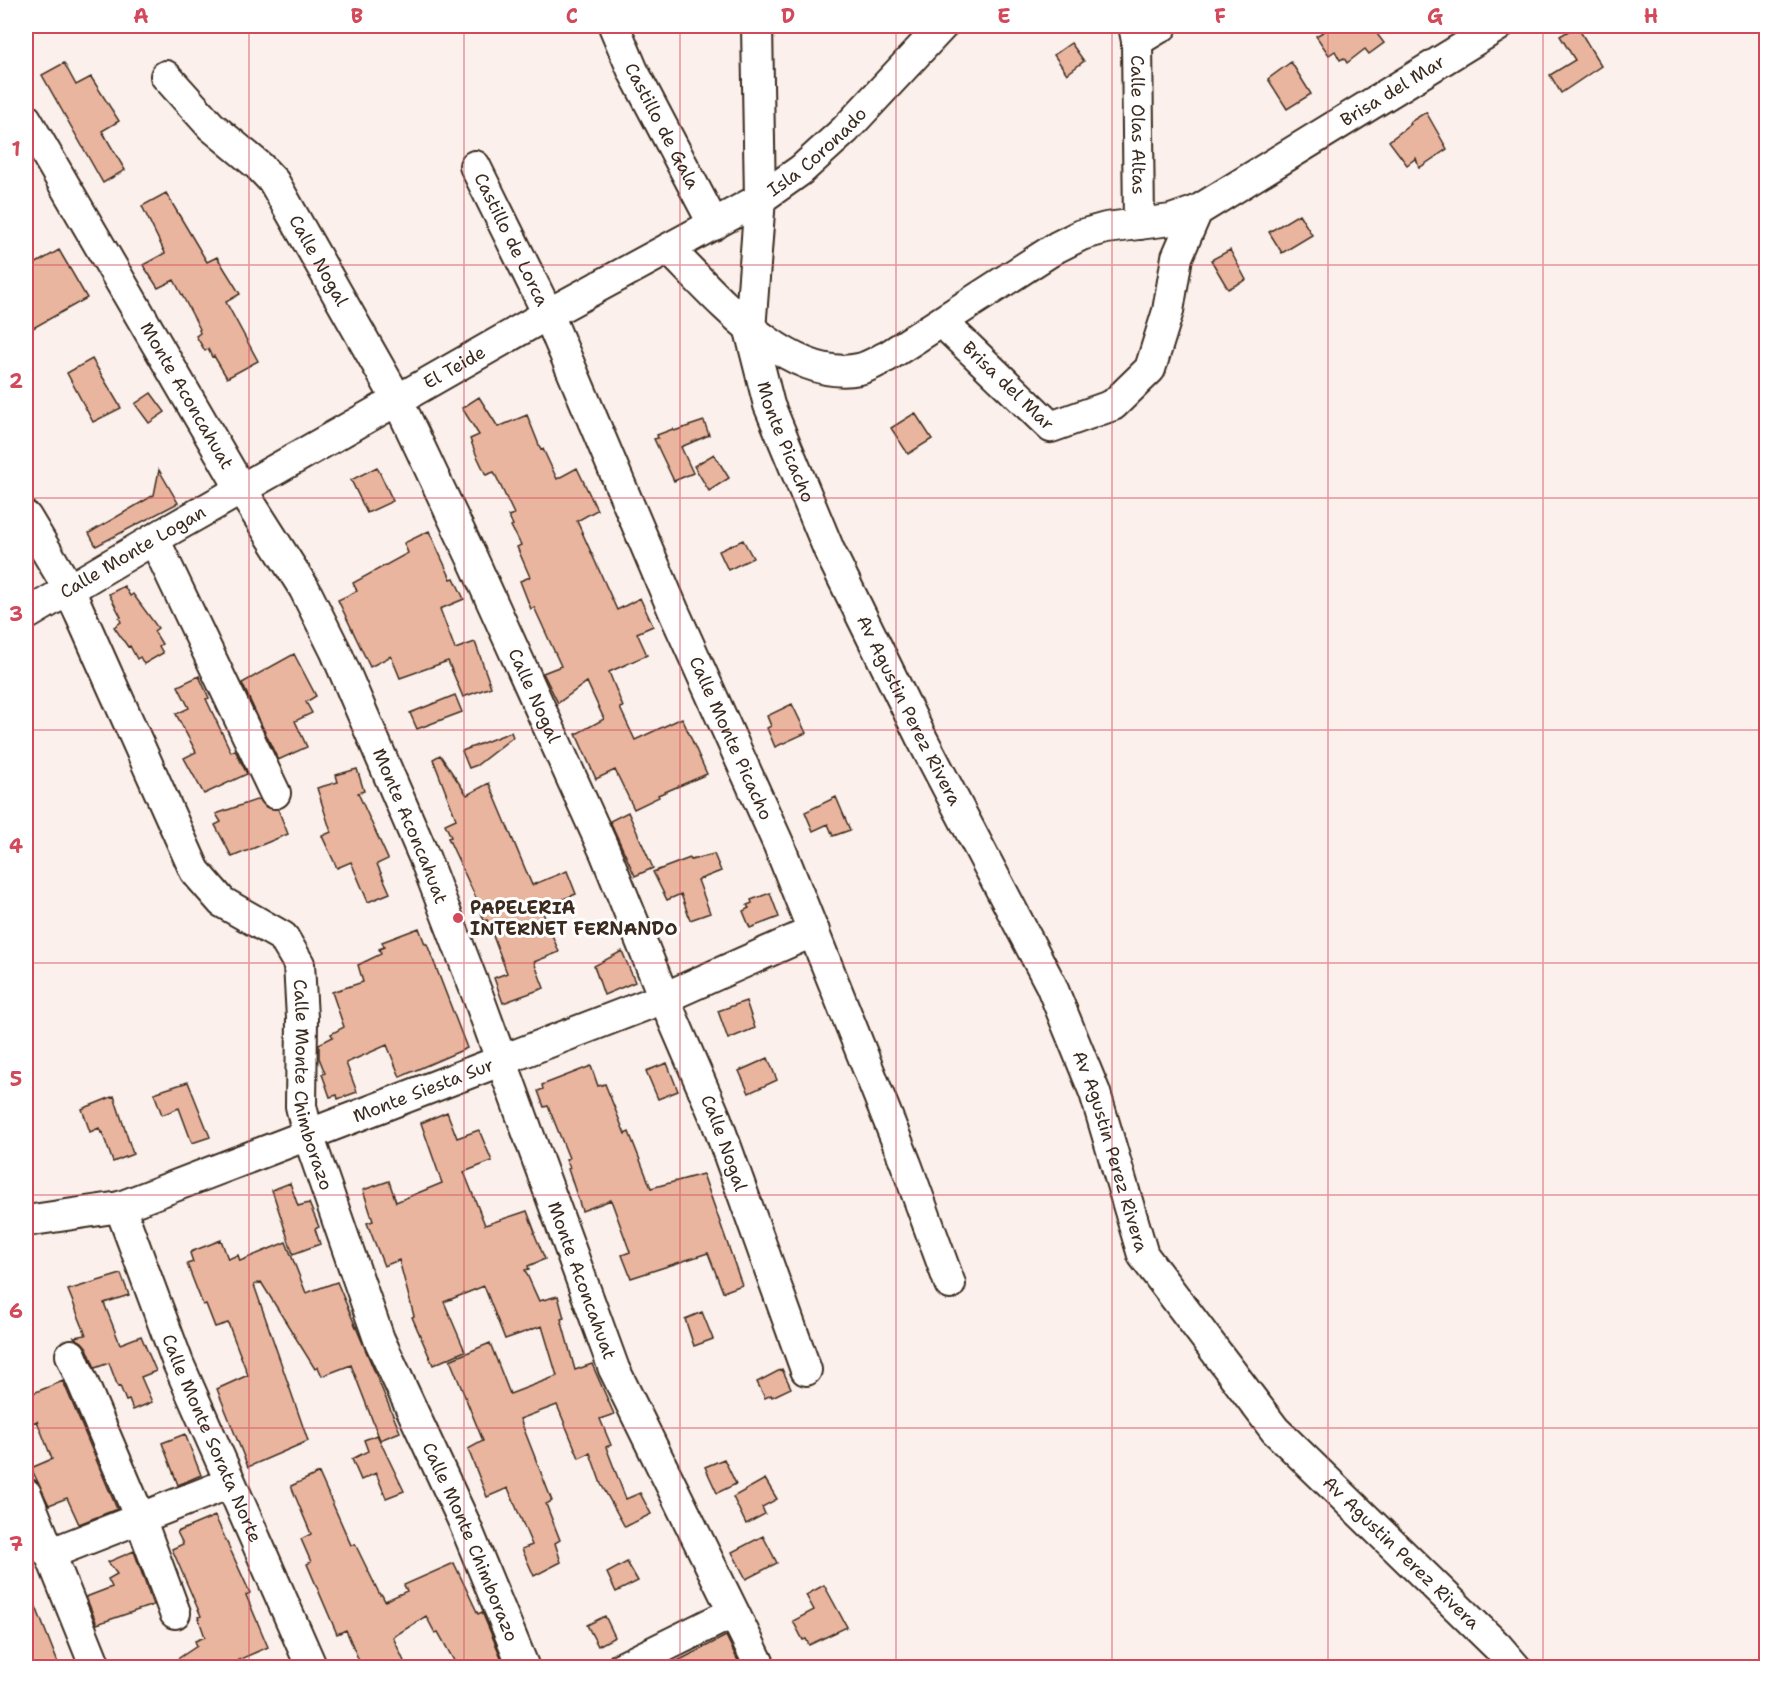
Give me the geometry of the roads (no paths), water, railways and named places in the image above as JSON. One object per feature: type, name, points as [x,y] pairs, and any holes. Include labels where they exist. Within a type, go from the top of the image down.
[{"type":"street","name":"Castillo de Gala","points":[[614,26],[633,71],[714,225]]},
{"type":"street","points":[[750,330],[760,199],[757,26]]},
{"type":"street","name":"Isla Coronado","points":[[669,249],[760,199],[801,170],[845,130],[942,26]]},
{"type":"street","name":"Brisa del Mar","points":[[669,249],[750,330],[798,359],[820,367],[840,370],[860,369],[888,356],[1081,235],[1106,228],[1171,220],[1197,211],[1498,26]]},
{"type":"street","name":"Calle Olas Altas","points":[[1140,224],[1144,31]]},
{"type":"street","name":"Calle Nogal","points":[[166,76],[211,126],[259,166],[274,182],[398,400],[605,852],[716,1119],[806,1370]]},
{"type":"street","name":"Monte Aconcahuat","points":[[26,118],[241,489],[304,588],[336,652],[424,860],[503,1061],[614,1369],[761,1668]]},
{"type":"street","name":"Castillo de Lorca","points":[[474,166],[548,314]]},
{"type":"street","name":"Brisa del Mar","points":[[942,322],[1051,427],[1113,405],[1150,369],[1168,311],[1177,257],[1197,211]]},
{"type":"street","name":"El Teide","points":[[241,489],[548,314],[669,249]]},
{"type":"street","name":"Calle Monte Picacho","points":[[548,314],[674,612],[778,843],[906,1164],[950,1284]]},
{"type":"street","name":"Monte Picacho","points":[[750,330],[769,405],[829,550]]},
{"type":"street","name":"Calle Monte Logan","points":[[26,615],[241,489]]},
{"type":"street","name":"Calle Monte Chimborazo","points":[[26,517],[69,589],[195,871],[222,902],[284,937],[299,964],[303,1018],[301,1106],[308,1135],[379,1339],[463,1520],[524,1668]]},
{"type":"street","points":[[154,539],[275,793]]},
{"type":"street","name":"Av Agustin Perez Rivera","points":[[829,550],[920,735],[1051,985],[1095,1093],[1143,1255],[1275,1430],[1516,1668]]},
{"type":"street","name":"Monte Siesta Sur","points":[[26,1221],[120,1207],[664,998],[814,931]]},
{"type":"street","name":"Calle Monte Sorata Norte","points":[[120,1207],[178,1363],[312,1668]]},
{"type":"street","points":[[71,1354],[140,1518],[175,1613]]},
{"type":"street","points":[[49,1554],[230,1483]]},
{"type":"street","points":[[26,1494],[96,1668]]},
{"type":"street","points":[[621,1668],[732,1613]]},
{"type":"place","name":"PAPELERIA INTERNET FERNANDO","points":[[458,918]]}]
